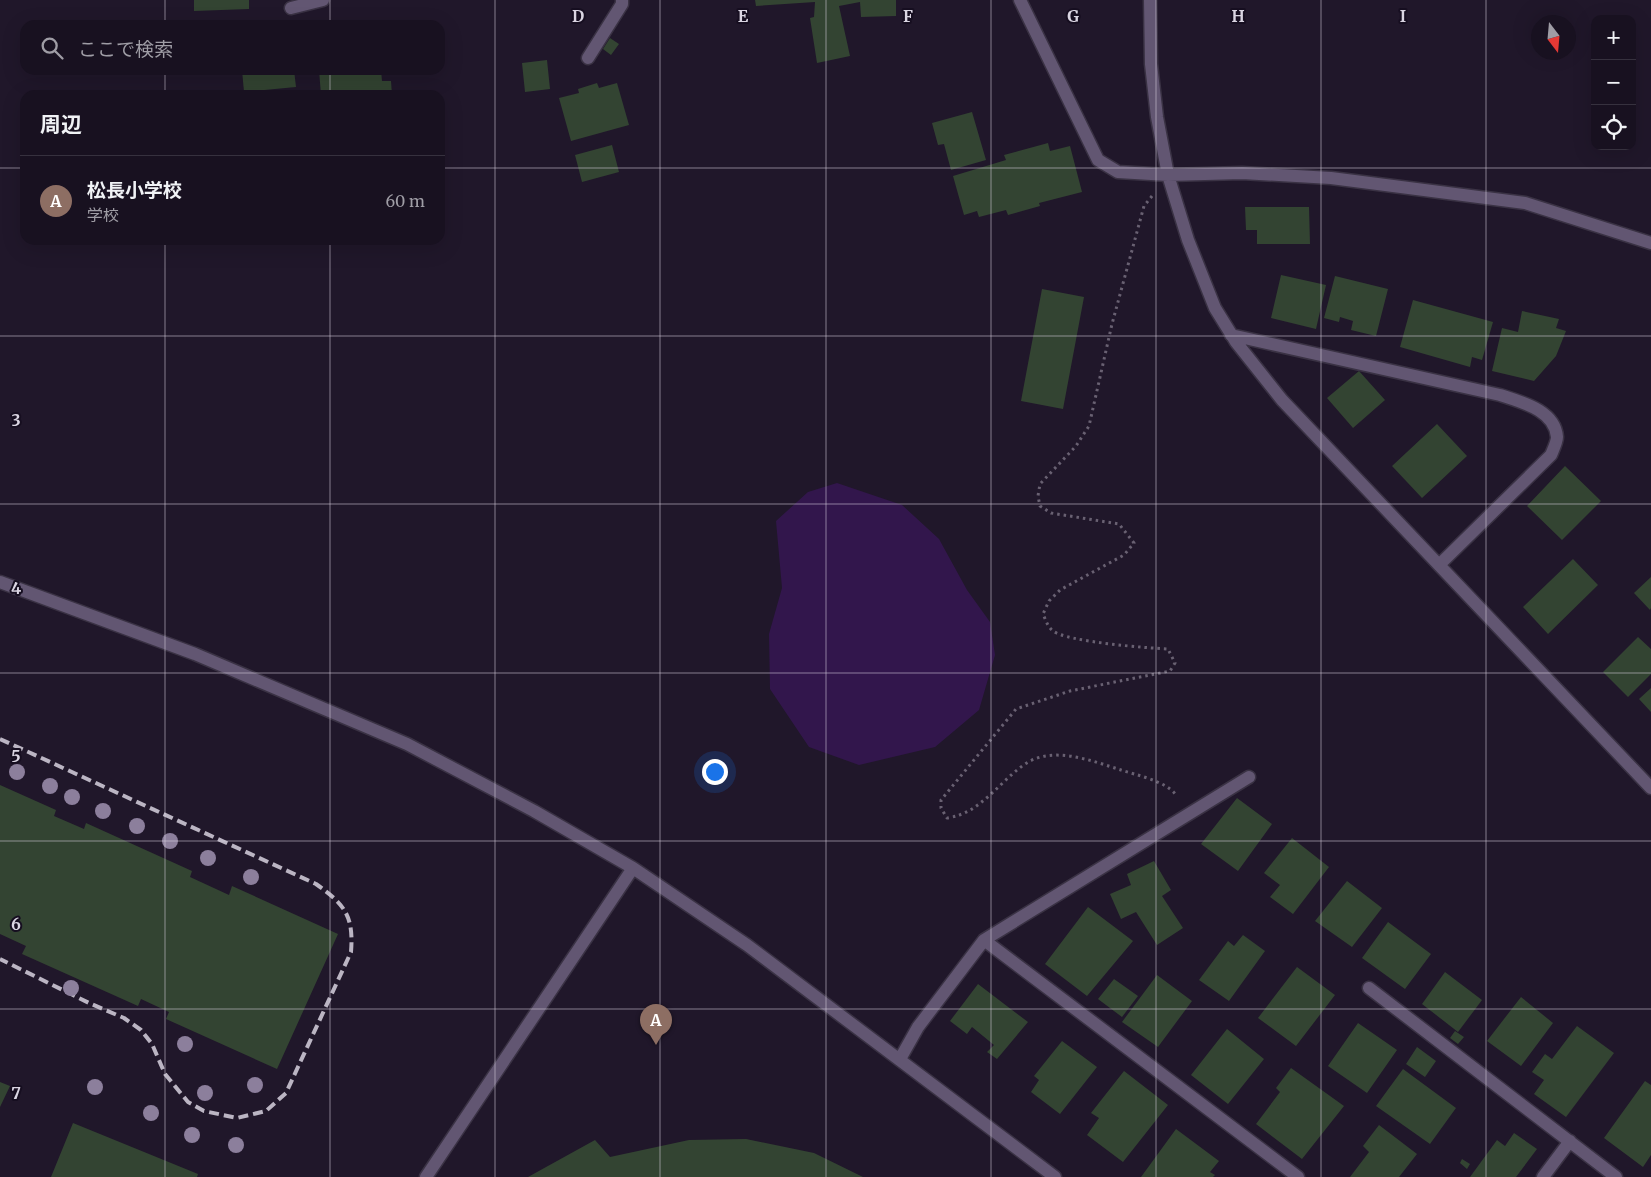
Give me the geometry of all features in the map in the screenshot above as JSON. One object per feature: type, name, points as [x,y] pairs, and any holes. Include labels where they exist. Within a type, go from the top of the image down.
[{"type":"street","points":[[292,8],[323,0]]},
{"type":"street","points":[[588,58],[622,4],[622,0]]},
{"type":"street","points":[[1020,0],[1098,160],[1118,172],[1168,175],[1242,173],[1331,178],[1525,203],[1651,243]]},
{"type":"street","points":[[1150,0],[1151,64],[1157,117],[1168,175],[1188,240],[1215,308],[1231,334],[1282,400],[1651,788]]},
{"type":"street","points":[[1231,334],[1500,395],[1535,407],[1552,422],[1557,438],[1551,455],[1439,565]]},
{"type":"street","points":[[0,582],[195,654],[408,744],[534,811],[633,868],[747,945],[1055,1177]]},
{"type":"street","points":[[900,1059],[918,1027],[984,940],[1250,777]]},
{"type":"street","points":[[426,1177],[633,868]]},
{"type":"street","points":[[984,940],[1298,1177]]},
{"type":"street","points":[[1368,988],[1616,1177]]},
{"type":"street","points":[[1542,1177],[1570,1141]]},
{"type":"path","points":[[1168,175],[1144,206],[1112,324],[1089,426],[1076,446],[1040,484],[1038,496],[1040,506],[1050,513],[1119,524],[1134,543],[1124,555],[1060,590],[1049,601],[1043,614],[1047,625],[1054,632],[1074,638],[1168,650],[1175,663],[1170,670],[1070,691],[1016,709],[949,789],[941,800],[941,808],[947,818],[965,814],[971,811],[1025,764],[1041,756],[1066,755],[1150,779],[1173,791],[1190,813]]},
{"type":"shaded area","points":[[837,483],[902,505],[939,539],[967,590],[990,622],[995,655],[979,710],[935,747],[859,765],[809,747],[770,689],[769,634],[782,588],[776,521],[808,492]]},
{"type":"building","points":[[194,0],[249,0],[249,9],[194,11]]},
{"type":"building","points":[[755,0],[896,0],[896,16],[861,17],[860,2],[839,6],[850,56],[817,63],[810,18],[814,17],[815,2],[756,6]]},
{"type":"building","points":[[610,38],[619,44],[611,55],[603,49]]},
{"type":"building","points":[[547,60],[550,89],[525,92],[522,63]]},
{"type":"building","points":[[242,75],[295,75],[296,87],[244,90]]},
{"type":"building","points":[[319,75],[381,75],[382,81],[391,81],[392,90],[321,90]]},
{"type":"building","points":[[597,83],[599,88],[617,83],[629,125],[571,141],[559,98],[579,93],[578,89]]},
{"type":"building","points":[[972,112],[986,160],[951,170],[944,144],[938,145],[932,123]]},
{"type":"building","points":[[1048,143],[1050,151],[1070,146],[1082,192],[1039,203],[1040,206],[1008,215],[1006,210],[979,217],[977,211],[964,215],[953,176],[1006,160],[1004,155]]},
{"type":"building","points":[[612,145],[619,172],[582,182],[575,155]]},
{"type":"building","points":[[1245,207],[1309,207],[1310,244],[1257,244],[1257,230],[1246,230]]},
{"type":"building","points":[[1281,275],[1326,285],[1316,329],[1271,318]]},
{"type":"building","points":[[1335,276],[1388,289],[1376,336],[1351,330],[1353,321],[1340,317],[1339,322],[1324,318]]},
{"type":"building","points":[[1042,289],[1084,297],[1063,409],[1021,401]]},
{"type":"building","points":[[1413,300],[1493,322],[1482,360],[1472,357],[1470,367],[1400,347]]},
{"type":"building","points":[[1522,311],[1559,319],[1556,328],[1566,331],[1556,356],[1534,381],[1492,371],[1502,328],[1518,332]]},
{"type":"building","points":[[1359,371],[1385,400],[1353,428],[1327,398]]},
{"type":"building","points":[[1437,424],[1467,456],[1422,498],[1392,466]]},
{"type":"building","points":[[1565,466],[1601,501],[1562,540],[1527,506]]},
{"type":"building","points":[[1573,559],[1598,585],[1548,634],[1523,607]]},
{"type":"building","points":[[1651,577],[1651,608],[1650,610],[1634,593]]},
{"type":"building","points":[[1638,637],[1651,649],[1651,674],[1628,697],[1603,672]]},
{"type":"building","points":[[1651,688],[1651,712],[1639,699]]},
{"type":"building","points":[[0,785],[56,810],[54,816],[84,829],[86,823],[192,871],[190,877],[229,895],[232,886],[338,934],[277,1069],[166,1019],[169,1012],[141,999],[138,1006],[22,954],[26,946],[0,934]]},
{"type":"building","points":[[1237,798],[1272,824],[1238,871],[1201,844]]},
{"type":"building","points":[[1292,838],[1329,867],[1293,914],[1270,897],[1280,885],[1264,873]]},
{"type":"building","points":[[1154,861],[1171,890],[1162,896],[1183,928],[1157,945],[1136,912],[1121,919],[1110,894],[1131,885],[1127,874]]},
{"type":"building","points":[[1347,881],[1382,908],[1352,947],[1315,921]]},
{"type":"building","points":[[1088,907],[1133,941],[1087,996],[1045,964]]},
{"type":"building","points":[[1388,922],[1431,954],[1405,989],[1362,958]]},
{"type":"building","points":[[1243,935],[1265,951],[1229,1001],[1199,980],[1228,941],[1234,946]]},
{"type":"building","points":[[1297,967],[1335,995],[1296,1046],[1258,1018]]},
{"type":"building","points":[[1445,972],[1482,1000],[1458,1032],[1422,1004]]},
{"type":"building","points":[[1157,975],[1192,1001],[1158,1047],[1122,1022]]},
{"type":"building","points":[[1114,979],[1138,996],[1122,1017],[1098,999]]},
{"type":"building","points":[[978,984],[1028,1022],[997,1059],[987,1052],[994,1045],[972,1027],[967,1034],[950,1021]]},
{"type":"building","points":[[1521,997],[1553,1023],[1521,1066],[1487,1041]]},
{"type":"building","points":[[1358,1023],[1397,1050],[1367,1093],[1328,1066]]},
{"type":"building","points":[[1577,1026],[1614,1053],[1566,1117],[1534,1094],[1544,1080],[1532,1072],[1545,1054],[1552,1059]]},
{"type":"building","points":[[1227,1029],[1264,1059],[1228,1104],[1191,1075]]},
{"type":"building","points":[[1455,1031],[1464,1037],[1458,1044],[1450,1038]]},
{"type":"building","points":[[1062,1041],[1097,1067],[1060,1114],[1031,1092],[1039,1080],[1034,1076]]},
{"type":"building","points":[[1417,1047],[1436,1061],[1425,1077],[1406,1064]]},
{"type":"building","points":[[1291,1068],[1344,1106],[1302,1159],[1256,1124],[1280,1092],[1276,1088]]},
{"type":"building","points":[[1403,1069],[1456,1108],[1430,1144],[1376,1106]]},
{"type":"building","points":[[1124,1071],[1168,1105],[1123,1162],[1087,1135],[1099,1118],[1091,1113]]},
{"type":"building","points":[[1645,1081],[1651,1085],[1651,1155],[1643,1167],[1604,1138]]},
{"type":"building","points":[[0,1082],[10,1086],[0,1107]]},
{"type":"building","points":[[73,1123],[198,1174],[197,1177],[51,1177]]},
{"type":"building","points":[[1379,1125],[1417,1154],[1399,1177],[1350,1177],[1369,1152],[1363,1146]]},
{"type":"building","points":[[1176,1129],[1219,1161],[1210,1172],[1215,1175],[1213,1177],[1141,1177]]},
{"type":"building","points":[[1514,1133],[1537,1149],[1516,1177],[1470,1177],[1497,1140],[1505,1146]]},
{"type":"building","points":[[746,1139],[814,1153],[863,1177],[528,1177],[595,1140],[610,1157],[689,1140]]},
{"type":"building","points":[[1462,1159],[1470,1164],[1467,1169],[1460,1163]]},
{"type":"railway","points":[[0,739],[316,884],[334,898],[345,912],[349,919],[352,939],[351,952],[286,1093],[266,1111],[237,1118],[204,1111],[188,1102],[165,1074],[152,1044],[141,1030],[124,1018],[0,959]]},
{"type":"place","name":"松長小学校","points":[[656,1045]]}]
